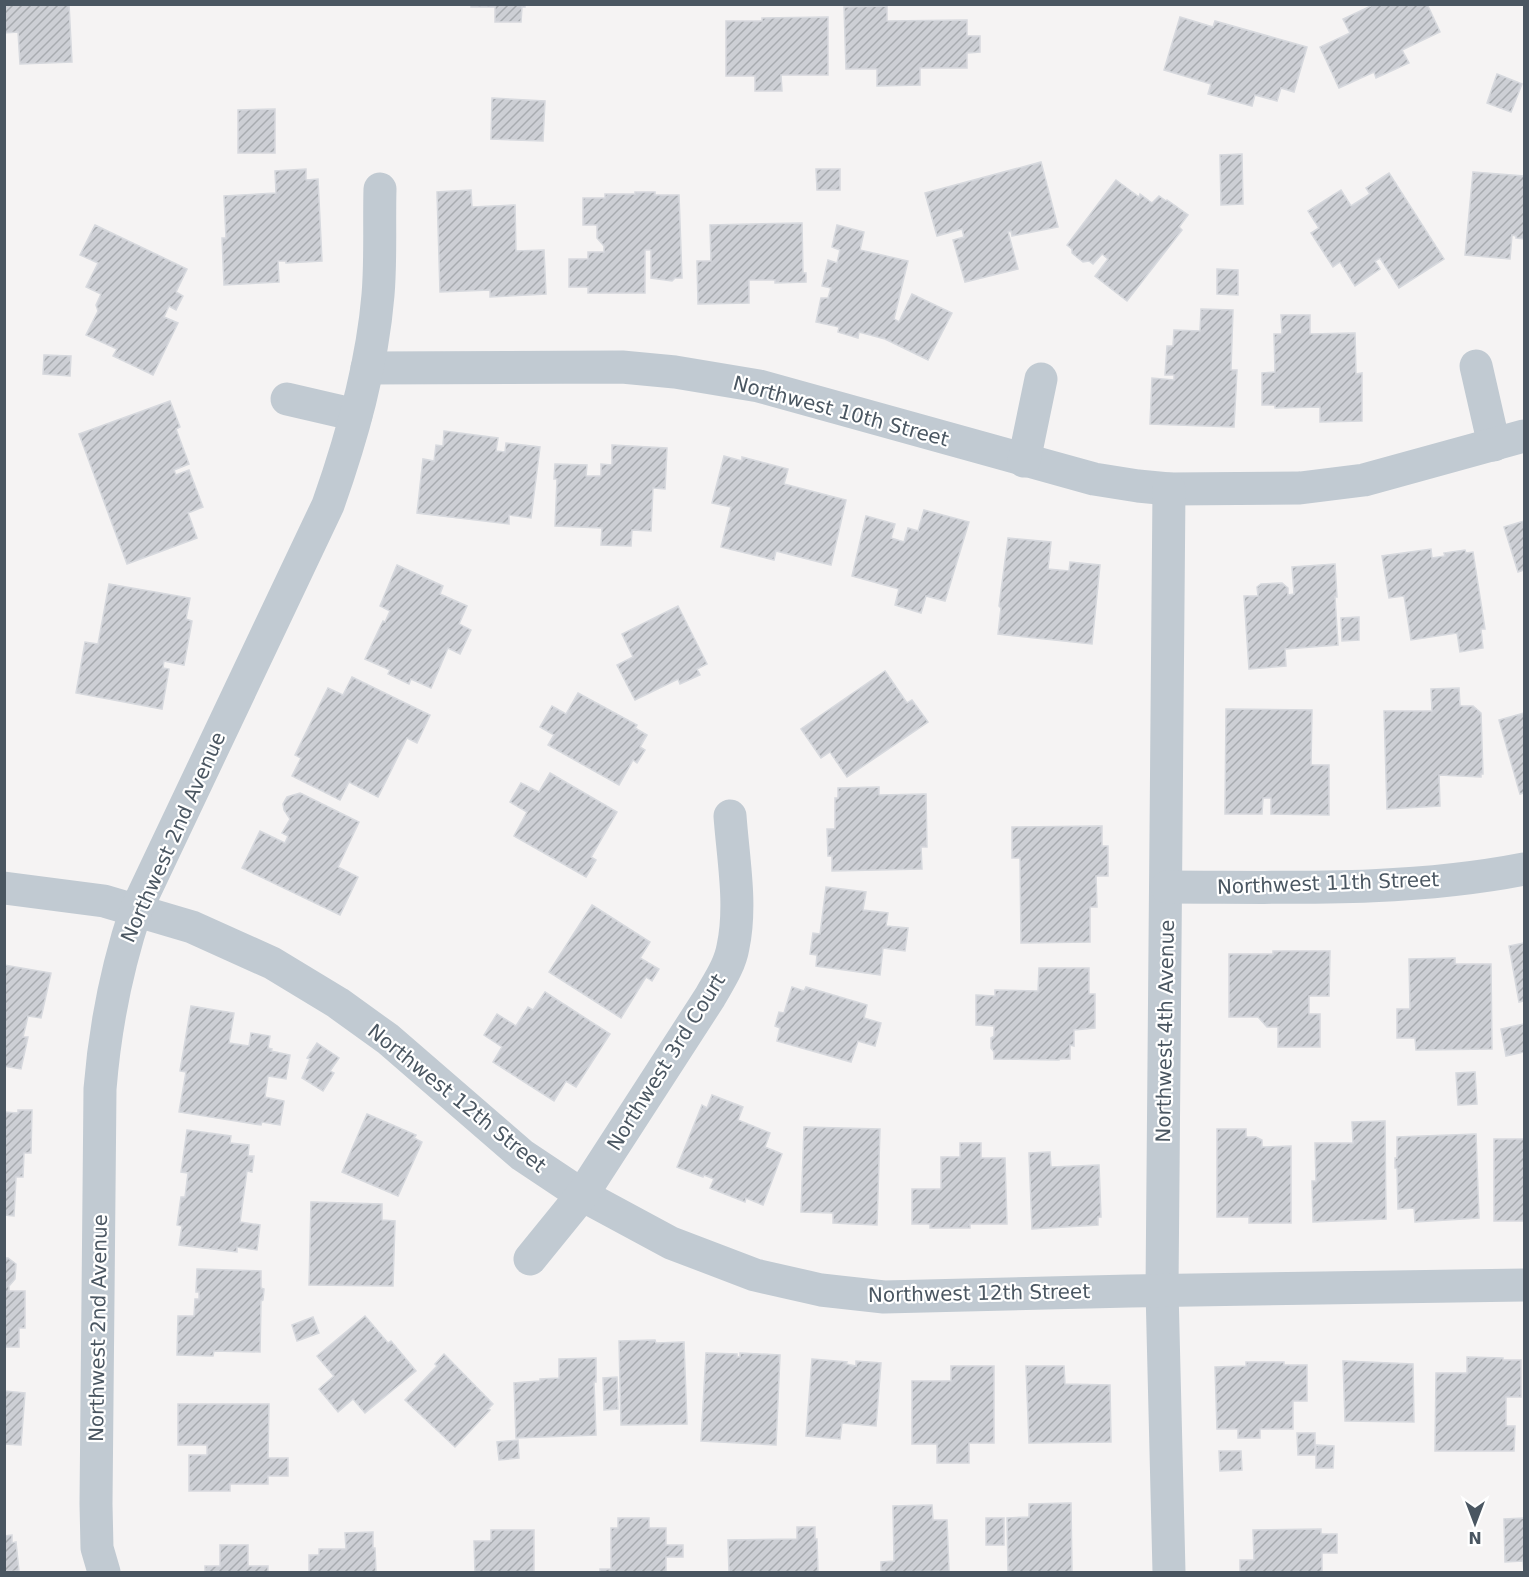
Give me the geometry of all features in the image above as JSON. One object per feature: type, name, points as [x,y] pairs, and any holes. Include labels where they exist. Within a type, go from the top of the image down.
[{"type":"street","name":"Northwest 2nd Avenue","points":[[104,1572],[97,1548],[96,1504],[100,1089],[111,1001],[121,954],[136,910],[328,505],[342,464],[368,368],[378,293],[380,189]]},
{"type":"street","name":"Northwest 10th Street","points":[[368,368],[622,367],[675,372],[759,386],[1094,479],[1169,489],[1300,488],[1364,480],[1509,440],[1476,366]]},
{"type":"street","points":[[1024,461],[1041,379]]},
{"type":"street","points":[[287,399],[356,415]]},
{"type":"street","name":"Northwest 4th Avenue","points":[[1169,489],[1162,1290],[1169,1572]]},
{"type":"street","name":"Northwest 3rd Court","points":[[530,1259],[582,1194],[710,997],[725,970],[733,947],[736,915],[730,816]]},
{"type":"street","name":"Northwest 11th Street","points":[[1167,887],[1352,886],[1429,881],[1524,869]]},
{"type":"street","name":"Northwest 12th Street","points":[[4,888],[104,901],[192,927],[262,959],[338,1003],[388,1039],[522,1155],[582,1194],[671,1243],[755,1275],[821,1290],[884,1297],[1524,1285]]},
{"type":"building","points":[[4,4],[69,4],[72,62],[20,64],[18,32],[4,33]]},
{"type":"building","points":[[471,4],[525,4],[525,7],[522,7],[521,22],[495,22],[495,7],[471,7]]},
{"type":"building","points":[[1375,4],[1427,4],[1440,32],[1402,50],[1409,63],[1376,78],[1374,72],[1339,88],[1320,47],[1350,33],[1343,19]]},
{"type":"building","points":[[887,6],[887,21],[967,20],[967,36],[980,36],[980,52],[967,53],[967,68],[920,68],[920,85],[877,86],[877,69],[846,69],[844,7]]},
{"type":"building","points":[[828,17],[828,75],[781,75],[782,91],[755,91],[755,76],[726,76],[726,21]]},
{"type":"building","points":[[1180,17],[1213,27],[1215,21],[1307,47],[1294,92],[1281,88],[1277,101],[1255,95],[1252,106],[1208,94],[1211,84],[1164,70]]},
{"type":"building","points":[[1497,74],[1522,84],[1511,112],[1487,103]]},
{"type":"building","points":[[492,98],[545,101],[543,141],[491,139]]},
{"type":"building","points":[[275,109],[275,153],[238,153],[238,110]]},
{"type":"building","points":[[1242,154],[1243,204],[1221,205],[1220,155]]},
{"type":"building","points":[[1041,162],[1058,227],[1012,236],[1011,231],[1008,232],[1018,269],[965,282],[953,240],[964,237],[962,229],[937,236],[925,193]]},
{"type":"building","points":[[306,169],[306,180],[318,179],[322,261],[286,263],[286,261],[278,261],[279,282],[224,285],[222,238],[226,238],[224,196],[276,193],[275,171]]},
{"type":"building","points":[[816,169],[840,169],[840,190],[817,190]]},
{"type":"building","points":[[1473,172],[1524,176],[1524,239],[1512,235],[1510,259],[1465,255]]},
{"type":"building","points":[[1389,173],[1444,259],[1399,288],[1380,258],[1375,261],[1380,269],[1355,286],[1340,262],[1333,267],[1311,233],[1319,228],[1308,211],[1341,190],[1351,206],[1370,194],[1366,188]]},
{"type":"building","points":[[1116,180],[1139,197],[1140,194],[1152,203],[1159,196],[1188,215],[1179,227],[1182,230],[1127,301],[1095,276],[1108,259],[1102,254],[1093,264],[1089,261],[1083,262],[1072,253],[1072,249],[1067,245]]},
{"type":"building","points":[[471,190],[472,207],[515,205],[516,251],[544,250],[546,294],[490,297],[490,290],[440,292],[437,192]]},
{"type":"building","points":[[635,192],[679,195],[682,278],[675,278],[672,281],[651,278],[651,250],[645,250],[645,293],[588,293],[588,287],[569,287],[569,259],[588,259],[588,252],[604,252],[604,246],[597,238],[597,225],[583,225],[583,198],[605,198],[605,194],[635,194]]},
{"type":"building","points":[[802,223],[803,273],[806,273],[806,282],[775,283],[775,280],[749,280],[749,303],[698,304],[697,261],[711,261],[710,225]]},
{"type":"building","points":[[95,225],[187,269],[176,292],[183,296],[176,310],[169,306],[164,317],[178,323],[153,375],[113,356],[117,349],[86,335],[98,311],[96,305],[101,294],[86,287],[98,263],[80,255]]},
{"type":"building","points":[[837,225],[864,232],[860,250],[908,261],[894,319],[899,322],[912,294],[952,313],[928,360],[885,339],[859,332],[858,338],[838,332],[839,327],[816,322],[821,298],[828,298],[831,288],[822,286],[828,260],[837,263],[840,250],[832,247]]},
{"type":"building","points":[[1217,269],[1238,270],[1238,295],[1217,294]]},
{"type":"building","points":[[1201,309],[1233,310],[1231,370],[1237,370],[1234,427],[1150,424],[1152,378],[1174,380],[1174,375],[1165,375],[1167,346],[1173,346],[1174,330],[1200,331]]},
{"type":"building","points":[[1281,315],[1310,315],[1310,334],[1355,333],[1356,374],[1362,373],[1362,421],[1320,422],[1320,407],[1275,408],[1275,405],[1262,405],[1262,373],[1275,372],[1274,334],[1282,334]]},
{"type":"building","points":[[44,355],[71,356],[70,376],[43,374]]},
{"type":"building","points":[[170,401],[180,427],[176,429],[189,464],[174,470],[176,475],[189,470],[203,507],[188,513],[197,538],[127,564],[79,434]]},
{"type":"building","points":[[444,431],[498,438],[496,451],[505,452],[506,443],[540,447],[531,518],[509,515],[509,524],[417,513],[423,459],[434,461],[436,445],[443,446]]},
{"type":"building","points":[[612,445],[667,448],[665,489],[653,488],[651,531],[632,530],[631,546],[601,545],[602,528],[555,526],[557,479],[554,479],[555,464],[587,465],[586,476],[601,476],[601,464],[612,465]]},
{"type":"building","points":[[724,456],[742,461],[742,457],[788,469],[784,484],[846,500],[831,565],[776,551],[774,560],[721,547],[731,507],[712,503]]},
{"type":"building","points":[[924,510],[969,522],[945,601],[926,596],[921,613],[895,605],[899,589],[852,576],[866,516],[895,524],[891,538],[904,542],[908,528],[918,531]]},
{"type":"building","points":[[1524,521],[1524,570],[1518,572],[1504,527]]},
{"type":"building","points":[[1008,538],[1051,542],[1048,569],[1069,571],[1070,562],[1100,565],[1092,644],[998,634],[1001,608],[999,606]]},
{"type":"building","points":[[1431,549],[1432,558],[1445,556],[1444,553],[1465,550],[1466,553],[1473,552],[1485,629],[1481,629],[1483,648],[1460,652],[1457,633],[1411,640],[1404,596],[1389,598],[1382,556]]},
{"type":"building","points":[[1335,564],[1338,645],[1285,649],[1286,666],[1249,669],[1244,596],[1258,596],[1257,587],[1261,584],[1282,583],[1288,588],[1288,595],[1294,594],[1292,567]]},
{"type":"building","points":[[397,565],[443,586],[440,594],[467,606],[459,624],[471,630],[460,654],[448,648],[431,688],[411,679],[409,684],[388,674],[390,670],[365,659],[390,611],[380,606]]},
{"type":"building","points":[[109,584],[190,598],[186,619],[192,621],[184,665],[164,661],[163,668],[169,669],[162,709],[76,693],[85,642],[98,644]]},
{"type":"building","points":[[678,606],[707,664],[697,669],[700,675],[680,684],[678,679],[635,700],[617,665],[633,657],[622,634]]},
{"type":"building","points":[[1359,617],[1359,640],[1342,641],[1341,618]]},
{"type":"building","points":[[885,671],[907,703],[912,700],[928,722],[847,777],[830,752],[821,758],[801,729]]},
{"type":"building","points":[[352,677],[430,715],[417,743],[407,738],[378,797],[349,782],[340,800],[292,776],[301,758],[295,755],[328,688],[343,695]]},
{"type":"building","points":[[1459,688],[1460,706],[1473,706],[1481,713],[1483,774],[1481,777],[1439,775],[1440,806],[1387,809],[1384,711],[1432,711],[1431,689]]},
{"type":"building","points":[[578,693],[637,725],[635,728],[647,735],[640,747],[645,750],[637,763],[633,760],[619,785],[548,745],[554,735],[540,727],[552,706],[566,714]]},
{"type":"building","points":[[1226,709],[1312,710],[1311,765],[1329,765],[1329,815],[1271,814],[1271,798],[1263,798],[1262,814],[1225,814]]},
{"type":"building","points":[[1524,713],[1524,793],[1520,794],[1499,720]]},
{"type":"building","points":[[550,773],[617,812],[591,857],[596,860],[586,877],[514,836],[527,812],[510,802],[521,783],[539,792]]},
{"type":"building","points":[[879,787],[879,795],[926,794],[927,847],[921,847],[922,869],[832,871],[832,856],[828,856],[827,829],[835,829],[835,798],[838,798],[838,788]]},
{"type":"building","points":[[300,793],[359,822],[338,867],[358,877],[340,915],[242,868],[260,831],[285,843],[288,836],[282,833],[290,819],[283,804],[287,797]]},
{"type":"building","points":[[1102,826],[1102,846],[1108,846],[1108,876],[1096,876],[1097,907],[1090,907],[1090,942],[1021,943],[1020,858],[1012,858],[1012,827]]},
{"type":"building","points":[[826,887],[866,892],[863,910],[888,913],[886,926],[908,928],[905,951],[883,948],[880,975],[816,966],[817,955],[810,954],[813,933],[820,934]]},
{"type":"building","points":[[592,905],[650,942],[640,958],[659,969],[652,981],[646,977],[621,1018],[549,972]]},
{"type":"building","points":[[1524,943],[1524,1001],[1519,1002],[1509,946]]},
{"type":"building","points":[[1273,951],[1330,951],[1329,996],[1309,996],[1309,1014],[1320,1014],[1320,1047],[1278,1047],[1278,1027],[1267,1027],[1258,1017],[1229,1017],[1229,954],[1273,954]]},
{"type":"building","points":[[1455,958],[1455,964],[1491,964],[1492,1049],[1416,1050],[1415,1038],[1397,1038],[1397,1009],[1410,1009],[1409,959]]},
{"type":"building","points":[[4,965],[51,973],[41,1018],[28,1016],[23,1037],[28,1037],[21,1069],[4,1066]]},
{"type":"building","points":[[1039,968],[1089,968],[1089,994],[1095,994],[1095,1028],[1074,1030],[1074,1046],[1070,1045],[1070,1059],[994,1059],[991,1038],[994,1036],[994,1026],[976,1025],[976,995],[995,996],[995,990],[1038,991]]},
{"type":"building","points":[[792,987],[804,991],[806,987],[867,1005],[864,1018],[881,1023],[875,1046],[858,1041],[851,1062],[777,1041],[780,1028],[775,1026],[779,1012],[784,1013]]},
{"type":"building","points":[[545,992],[610,1034],[576,1087],[566,1081],[554,1101],[493,1062],[502,1047],[484,1035],[497,1014],[516,1026],[528,1007],[533,1010]]},
{"type":"building","points":[[191,1006],[234,1013],[229,1043],[249,1046],[251,1033],[270,1036],[268,1048],[272,1049],[271,1051],[290,1055],[286,1079],[268,1076],[265,1097],[284,1101],[280,1125],[262,1122],[261,1125],[179,1112],[186,1072],[180,1071]]},
{"type":"building","points":[[1524,1024],[1524,1052],[1506,1056],[1501,1029]]},
{"type":"building","points":[[317,1043],[339,1058],[330,1071],[334,1073],[323,1091],[302,1078],[310,1059],[307,1058]]},
{"type":"building","points":[[1475,1072],[1477,1104],[1458,1105],[1456,1073]]},
{"type":"building","points":[[712,1095],[743,1107],[738,1120],[770,1133],[765,1147],[782,1154],[763,1205],[746,1198],[745,1202],[710,1188],[714,1179],[677,1167],[702,1105],[707,1108]]},
{"type":"building","points":[[18,1110],[32,1110],[31,1153],[24,1153],[23,1177],[16,1177],[14,1216],[4,1215],[4,1112],[18,1113]]},
{"type":"building","points":[[367,1114],[416,1135],[414,1138],[422,1142],[398,1196],[342,1172]]},
{"type":"building","points":[[1385,1121],[1386,1219],[1313,1222],[1312,1181],[1316,1181],[1315,1143],[1353,1143],[1352,1122]]},
{"type":"building","points":[[804,1127],[880,1129],[877,1225],[833,1223],[833,1213],[801,1212]]},
{"type":"building","points":[[1217,1129],[1246,1129],[1246,1137],[1256,1137],[1262,1140],[1262,1147],[1291,1146],[1291,1223],[1249,1223],[1249,1217],[1217,1217]]},
{"type":"building","points":[[187,1130],[231,1136],[230,1143],[249,1145],[248,1156],[254,1156],[252,1172],[247,1171],[240,1222],[260,1225],[257,1250],[237,1247],[237,1252],[179,1245],[182,1226],[177,1225],[181,1197],[185,1197],[188,1173],[181,1172]]},
{"type":"building","points":[[1476,1134],[1479,1218],[1415,1222],[1414,1208],[1398,1209],[1397,1168],[1395,1168],[1397,1137]]},
{"type":"building","points":[[1494,1139],[1524,1139],[1524,1221],[1494,1221]]},
{"type":"building","points":[[960,1143],[981,1143],[981,1158],[1005,1158],[1007,1224],[970,1224],[970,1228],[930,1228],[930,1224],[912,1224],[912,1189],[941,1189],[941,1157],[960,1157]]},
{"type":"building","points":[[1050,1152],[1051,1167],[1099,1165],[1101,1217],[1098,1217],[1098,1225],[1032,1229],[1029,1153]]},
{"type":"building","points":[[311,1202],[382,1204],[382,1220],[395,1221],[393,1286],[309,1285]]},
{"type":"building","points":[[4,1258],[16,1264],[15,1279],[9,1286],[9,1291],[25,1291],[25,1328],[19,1328],[19,1347],[4,1347]]},
{"type":"building","points":[[197,1269],[261,1271],[261,1288],[264,1289],[261,1301],[260,1352],[214,1351],[213,1356],[177,1355],[178,1316],[194,1316],[195,1299],[199,1299],[199,1292],[196,1292]]},
{"type":"building","points":[[365,1316],[388,1343],[391,1341],[416,1371],[365,1413],[353,1399],[338,1412],[319,1389],[334,1376],[317,1356]]},
{"type":"building","points":[[313,1317],[319,1333],[297,1341],[292,1325]]},
{"type":"building","points":[[655,1340],[656,1343],[684,1342],[687,1424],[621,1425],[619,1341]]},
{"type":"building","points":[[706,1353],[737,1354],[737,1357],[740,1357],[740,1353],[780,1355],[776,1445],[701,1441]]},
{"type":"building","points":[[444,1354],[493,1404],[455,1447],[405,1400],[437,1366],[435,1364]]},
{"type":"building","points":[[1467,1357],[1521,1360],[1521,1397],[1506,1397],[1506,1426],[1515,1426],[1514,1451],[1435,1451],[1436,1373],[1467,1373]]},
{"type":"building","points":[[596,1358],[596,1382],[594,1382],[596,1435],[516,1438],[514,1383],[559,1378],[559,1359]]},
{"type":"building","points":[[812,1359],[847,1362],[846,1364],[856,1366],[856,1361],[881,1363],[876,1426],[842,1423],[840,1439],[806,1436]]},
{"type":"building","points":[[1343,1361],[1413,1364],[1414,1422],[1345,1421]]},
{"type":"building","points":[[1246,1362],[1284,1362],[1284,1365],[1307,1365],[1307,1401],[1293,1401],[1293,1429],[1260,1429],[1260,1438],[1238,1438],[1238,1429],[1217,1429],[1215,1367],[1246,1366]]},
{"type":"building","points":[[951,1366],[994,1366],[994,1443],[969,1443],[969,1463],[937,1463],[937,1444],[912,1444],[912,1381],[951,1381]]},
{"type":"building","points":[[1026,1366],[1064,1366],[1065,1384],[1110,1385],[1111,1442],[1029,1443]]},
{"type":"building","points":[[617,1377],[618,1409],[604,1410],[603,1378]]},
{"type":"building","points":[[4,1391],[25,1393],[21,1445],[4,1444]]},
{"type":"building","points":[[178,1404],[269,1404],[268,1458],[288,1458],[288,1476],[268,1476],[268,1484],[230,1484],[230,1491],[189,1491],[189,1455],[207,1455],[207,1445],[178,1445]]},
{"type":"building","points":[[1297,1433],[1315,1433],[1315,1455],[1298,1455]]},
{"type":"building","points":[[518,1440],[519,1458],[499,1460],[497,1442]]},
{"type":"building","points":[[1316,1445],[1334,1446],[1333,1468],[1316,1468]]},
{"type":"building","points":[[1219,1451],[1241,1451],[1242,1470],[1220,1471]]},
{"type":"building","points":[[1071,1503],[1072,1572],[1008,1572],[1007,1518],[1029,1517],[1029,1504]]},
{"type":"building","points":[[932,1505],[933,1520],[947,1520],[949,1571],[881,1572],[881,1562],[894,1561],[893,1506]]},
{"type":"building","points":[[618,1518],[649,1518],[649,1528],[666,1528],[666,1545],[683,1545],[683,1557],[666,1557],[666,1572],[600,1572],[600,1569],[611,1569],[611,1528],[618,1528]]},
{"type":"building","points":[[986,1518],[1004,1518],[1004,1545],[986,1545]]},
{"type":"building","points":[[1524,1518],[1524,1572],[1523,1561],[1505,1562],[1504,1519]]},
{"type":"building","points":[[797,1527],[815,1527],[818,1572],[729,1572],[728,1540],[797,1539]]},
{"type":"building","points":[[1321,1529],[1321,1534],[1337,1534],[1337,1553],[1322,1553],[1322,1572],[1240,1572],[1240,1560],[1254,1560],[1253,1530]]},
{"type":"building","points":[[491,1530],[534,1530],[534,1572],[475,1572],[474,1541],[491,1541]]},
{"type":"building","points":[[373,1532],[376,1572],[309,1572],[309,1555],[319,1555],[319,1549],[346,1549],[345,1533]]},
{"type":"building","points":[[12,1535],[12,1543],[16,1542],[19,1571],[4,1572],[4,1536]]},
{"type":"building","points":[[220,1545],[248,1545],[248,1566],[268,1566],[268,1572],[205,1572],[205,1566],[220,1566]]}]
